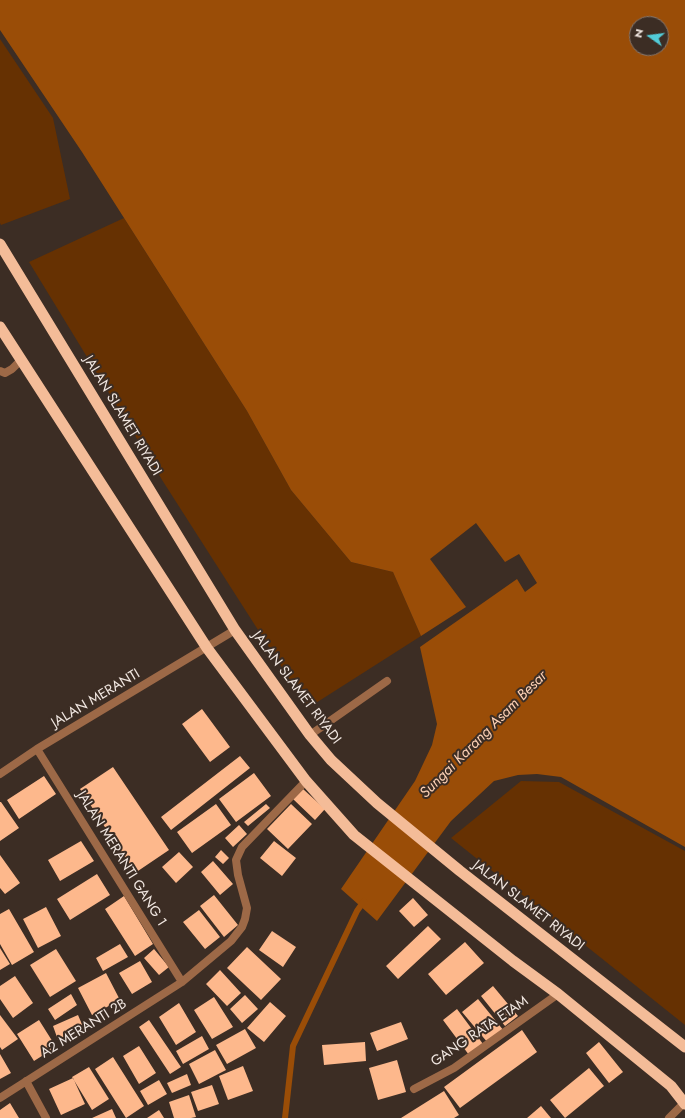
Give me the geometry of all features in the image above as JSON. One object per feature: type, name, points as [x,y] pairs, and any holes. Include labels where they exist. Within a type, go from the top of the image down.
[{"type":"highway","name":"JALAN SLAMET RIYADI","points":[[0,244],[235,630],[310,735],[331,760],[377,803],[460,871],[685,1047]]},
{"type":"highway","points":[[0,327],[207,648],[306,781],[354,835],[438,902],[558,994],[671,1086],[684,1103]]},
{"type":"street","points":[[0,372],[5,373],[12,369],[21,360]]},
{"type":"street","name":"JALAN MERANTI","points":[[0,774],[37,749],[235,630]]},
{"type":"street","points":[[310,735],[387,681]]},
{"type":"street","name":"JALAN MERANTI GANG 1","points":[[37,749],[182,982]]},
{"type":"street","name":"A2 MERANTI 2B","points":[[0,1098],[182,982],[231,941],[242,927],[247,908],[238,875],[236,860],[242,847],[306,781]]},
{"type":"street","name":"GANG RATA ETAM","points":[[414,1089],[454,1068],[558,994]]},
{"type":"street","points":[[26,1081],[46,1118]]},
{"type":"street","points":[[669,1118],[684,1103]]},
{"type":"shaded area","points":[[0,39],[53,118],[70,199],[1,225],[0,223]]},
{"type":"shaded area","points":[[124,218],[247,411],[291,490],[351,562],[393,572],[421,636],[308,708],[164,483],[29,262]]},
{"type":"shaded area","points":[[521,781],[559,782],[685,851],[685,1025],[451,838]]},
{"type":"water","points":[[0,0],[685,0],[685,847],[561,777],[537,774],[518,775],[494,781],[451,821],[377,921],[341,889],[415,781],[432,745],[437,724],[420,647],[517,579],[525,592],[537,583],[519,554],[505,562],[476,523],[430,559],[466,607],[421,636],[393,572],[351,562],[291,490],[247,411],[82,152],[0,30]]},
{"type":"building","points":[[202,709],[230,747],[210,762],[182,724]]},
{"type":"building","points":[[240,756],[250,768],[171,830],[161,817]]},
{"type":"building","points":[[113,767],[169,850],[135,873],[80,789]]},
{"type":"building","points":[[254,773],[271,796],[236,822],[219,799]]},
{"type":"building","points":[[44,776],[56,794],[19,819],[7,800]]},
{"type":"building","points":[[303,789],[325,809],[315,820],[293,799]]},
{"type":"building","points":[[0,802],[19,828],[0,841]]},
{"type":"building","points":[[216,804],[231,825],[192,853],[177,832]]},
{"type":"building","points":[[266,804],[270,808],[248,826],[244,822]]},
{"type":"building","points":[[291,804],[312,824],[288,849],[267,829]]},
{"type":"building","points":[[239,825],[247,834],[233,847],[225,838]]},
{"type":"building","points":[[81,841],[94,861],[60,881],[48,860]]},
{"type":"building","points":[[274,841],[296,858],[282,876],[260,858]]},
{"type":"building","points":[[221,850],[229,858],[223,864],[215,857]]},
{"type":"building","points":[[179,852],[193,867],[176,883],[162,867]]},
{"type":"building","points":[[0,855],[20,883],[5,894],[0,888]]},
{"type":"building","points":[[213,861],[233,884],[220,895],[201,872]]},
{"type":"building","points":[[97,874],[110,895],[70,920],[57,899]]},
{"type":"building","points":[[214,895],[238,925],[224,937],[200,906]]},
{"type":"building","points":[[124,896],[153,944],[135,956],[105,909]]},
{"type":"building","points":[[413,898],[428,915],[414,927],[399,911]]},
{"type":"building","points":[[46,907],[61,936],[38,948],[23,919]]},
{"type":"building","points":[[9,909],[34,952],[12,965],[0,944],[0,914]]},
{"type":"building","points":[[199,910],[220,937],[205,949],[183,922]]},
{"type":"building","points":[[428,926],[441,939],[398,979],[386,966]]},
{"type":"building","points":[[272,931],[296,947],[283,967],[259,950]]},
{"type":"building","points":[[465,942],[484,963],[446,995],[428,974]]},
{"type":"building","points":[[120,944],[128,957],[103,971],[96,958]]},
{"type":"building","points":[[247,947],[281,979],[261,1000],[227,968]]},
{"type":"building","points":[[0,948],[10,964],[0,970]]},
{"type":"building","points":[[56,949],[76,981],[50,997],[30,965]]},
{"type":"building","points":[[154,949],[169,967],[159,975],[144,958]]},
{"type":"building","points":[[140,961],[152,982],[132,994],[119,973]]},
{"type":"building","points":[[220,970],[241,993],[227,1006],[206,984]]},
{"type":"building","points":[[106,973],[120,1000],[92,1015],[78,988]]},
{"type":"building","points":[[15,976],[33,1003],[13,1018],[0,999],[0,986]]},
{"type":"building","points":[[493,986],[518,1016],[505,1026],[481,996]]},
{"type":"building","points":[[71,994],[77,1005],[55,1020],[48,1009]]},
{"type":"building","points":[[245,995],[258,1009],[242,1023],[230,1009]]},
{"type":"building","points":[[214,997],[233,1027],[212,1039],[194,1010]]},
{"type":"building","points":[[478,999],[504,1031],[488,1043],[462,1012]]},
{"type":"building","points":[[270,1002],[286,1016],[264,1042],[247,1028]]},
{"type":"building","points":[[179,1003],[196,1032],[176,1045],[159,1017]]},
{"type":"building","points":[[457,1009],[483,1044],[469,1055],[443,1020]]},
{"type":"building","points":[[0,1015],[18,1039],[2,1050],[0,1047]]},
{"type":"building","points":[[78,1015],[84,1029],[58,1040],[53,1026]]},
{"type":"building","points":[[39,1020],[56,1047],[34,1061],[17,1034]]},
{"type":"building","points":[[149,1020],[181,1067],[170,1074],[139,1027]]},
{"type":"building","points":[[401,1022],[408,1039],[377,1051],[370,1033]]},
{"type":"building","points":[[245,1029],[256,1048],[227,1064],[216,1045]]},
{"type":"building","points":[[522,1030],[537,1052],[460,1108],[444,1087]]},
{"type":"building","points":[[202,1036],[209,1049],[183,1064],[176,1051]]},
{"type":"building","points":[[365,1042],[366,1061],[324,1065],[322,1045]]},
{"type":"building","points":[[599,1042],[623,1072],[609,1083],[586,1053]]},
{"type":"building","points":[[139,1046],[156,1073],[139,1084],[123,1056]]},
{"type":"building","points":[[215,1050],[226,1070],[199,1084],[189,1064]]},
{"type":"building","points":[[0,1054],[11,1073],[0,1079]]},
{"type":"building","points":[[113,1057],[144,1106],[126,1118],[95,1069]]},
{"type":"building","points":[[397,1060],[406,1092],[378,1100],[369,1068]]},
{"type":"building","points":[[243,1066],[253,1091],[228,1100],[219,1076]]},
{"type":"building","points":[[89,1067],[109,1099],[92,1110],[72,1077]]},
{"type":"building","points":[[589,1068],[604,1086],[565,1118],[550,1100]]},
{"type":"building","points":[[187,1074],[191,1085],[172,1093],[167,1083]]},
{"type":"building","points":[[73,1078],[85,1104],[61,1115],[49,1089]]},
{"type":"building","points":[[159,1080],[167,1094],[148,1105],[140,1091]]},
{"type":"building","points":[[212,1085],[219,1104],[198,1111],[191,1092]]},
{"type":"building","points":[[444,1091],[459,1115],[454,1118],[401,1118]]},
{"type":"building","points":[[189,1095],[196,1117],[174,1118],[169,1102]]},
{"type":"building","points":[[10,1103],[19,1118],[0,1118],[0,1110]]},
{"type":"building","points":[[541,1106],[551,1118],[527,1118]]},
{"type":"building","points":[[112,1109],[116,1118],[92,1118]]},
{"type":"building","points":[[159,1110],[164,1118],[147,1118]]},
{"type":"waterway","name":"Sungai Karang Asam Besar","points":[[285,1118],[293,1046],[357,911],[364,901]]}]
